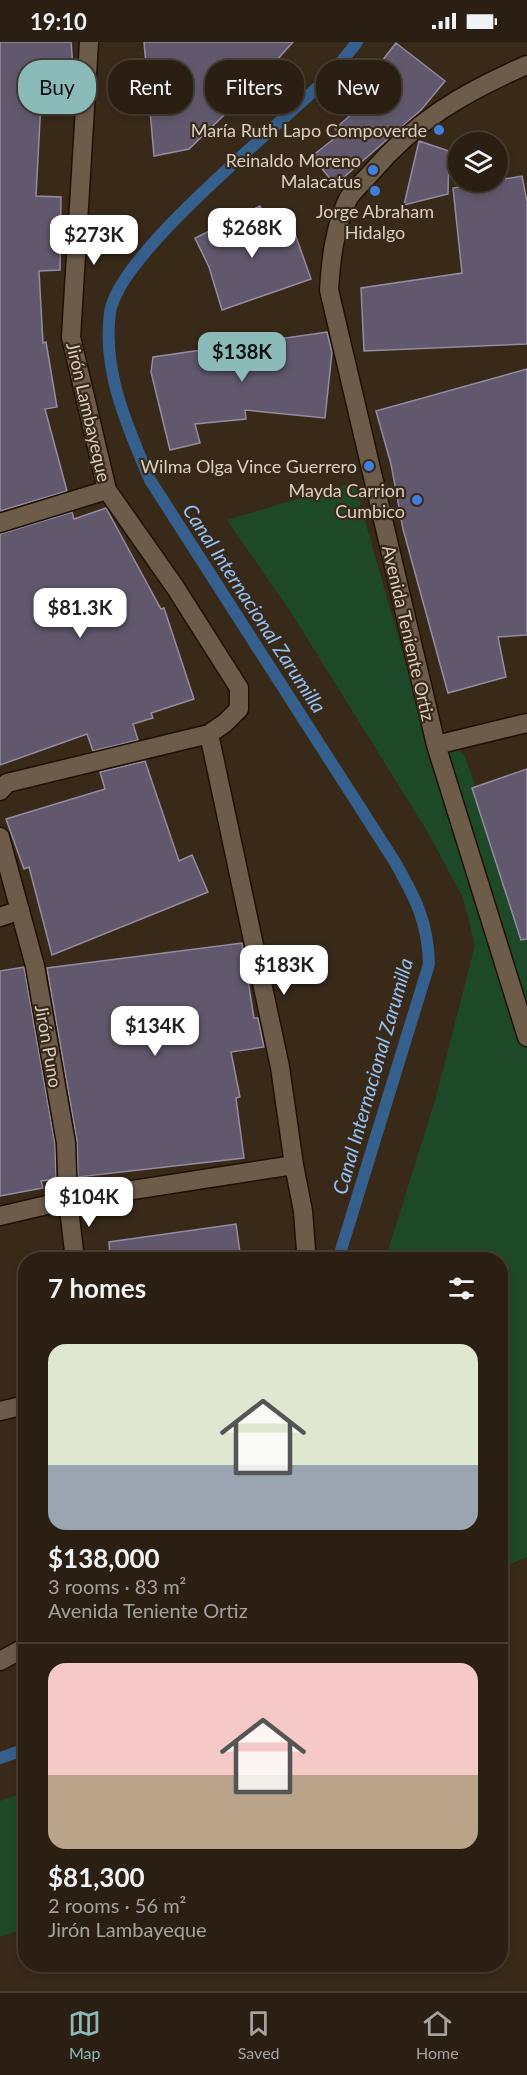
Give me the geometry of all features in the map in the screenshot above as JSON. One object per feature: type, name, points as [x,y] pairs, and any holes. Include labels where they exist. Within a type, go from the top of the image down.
[{"type":"street","name":"Jirón Lambayeque","points":[[0,523],[107,490],[71,337],[89,42]]},
{"type":"street","name":"Avenida Teniente Ortiz","points":[[527,65],[496,78],[430,116],[389,152],[348,199],[332,245],[330,290],[336,326],[435,745],[527,1037]]},
{"type":"street","points":[[0,791],[7,783],[209,734],[239,709],[239,688],[175,587],[107,490]]},
{"type":"street","points":[[435,745],[527,723]]},
{"type":"street","points":[[209,734],[280,1067],[303,1211],[306,1252]]},
{"type":"street","name":"Jirón Puno","points":[[0,837],[34,966],[66,1143],[68,1200],[74,1252]]},
{"type":"street","points":[[0,917],[20,910]]},
{"type":"street","points":[[0,1216],[68,1200],[294,1165]]},
{"type":"street","points":[[0,1411],[18,1407]]},
{"type":"street","points":[[0,1661],[18,1651]]},
{"type":"green space","points":[[354,482],[413,689],[465,757],[523,920],[527,938],[527,1557],[508,1565],[508,1252],[388,1252],[436,1097],[475,945],[463,898],[427,831],[292,614],[227,520]]},
{"type":"green space","points":[[18,1795],[18,1931],[0,1937],[0,1801]]},
{"type":"building","points":[[0,42],[71,42],[72,60],[18,60],[18,114],[40,114],[36,196],[61,197],[60,270],[39,271],[43,343],[46,342],[57,407],[45,409],[67,491],[0,511]]},
{"type":"building","points":[[144,42],[293,42],[277,60],[205,60],[205,114],[225,114],[189,149],[154,156],[150,114],[193,114],[193,60],[146,60]]},
{"type":"building","points":[[396,43],[445,81],[421,110],[335,185],[312,156],[340,134],[335,129],[352,114],[401,114],[401,60],[383,60]]},
{"type":"building","points":[[419,141],[448,151],[448,194],[404,205]]},
{"type":"building","points":[[522,176],[527,202],[527,344],[364,351],[361,288],[462,273],[453,192],[508,192],[508,178]]},
{"type":"building","points":[[260,206],[270,226],[294,231],[311,279],[222,310],[209,267],[195,238]]},
{"type":"building","points":[[327,332],[332,352],[325,418],[245,410],[246,419],[195,424],[200,443],[170,450],[151,372],[153,357]]},
{"type":"building","points":[[527,369],[527,635],[498,637],[506,677],[448,693],[403,529],[391,464],[376,411]]},
{"type":"building","points":[[106,508],[161,609],[164,608],[194,699],[151,713],[153,718],[133,724],[138,740],[93,751],[87,734],[0,765],[0,534],[72,512],[74,519]]},
{"type":"building","points":[[145,761],[179,861],[192,855],[208,892],[52,955],[29,867],[24,869],[6,819],[105,789],[100,772]]},
{"type":"building","points":[[527,769],[527,939],[521,940],[472,788]]},
{"type":"building","points":[[242,943],[254,1018],[258,1018],[264,1047],[231,1052],[240,1097],[236,1098],[244,1158],[78,1177],[77,1141],[47,968]]},
{"type":"building","points":[[24,967],[55,1144],[56,1179],[41,1181],[43,1188],[0,1196],[0,971]]},
{"type":"building","points":[[236,1224],[240,1252],[110,1252],[109,1242]]},
{"type":"waterway","name":"Canal Internacional Zarumilla","points":[[340,1252],[429,964],[423,922],[395,862],[150,480],[133,440],[113,378],[109,335],[110,313],[119,288],[140,259],[202,192],[325,80],[357,42]]},
{"type":"waterway","name":"Canal Internacional Zarumilla","points":[[0,1758],[18,1752]]},
{"type":"place","name":"María Ruth Lapo Compoverde","points":[[439,130]]},
{"type":"place","name":"Reinaldo Moreno Malacatus","points":[[373,170]]},
{"type":"place","name":"Jorge Abraham Hidalgo","points":[[375,191]]},
{"type":"place","name":"Wilma Olga Vince Guerrero","points":[[369,466]]},
{"type":"place","name":"Mayda Carrion Cumbico","points":[[417,500]]}]
